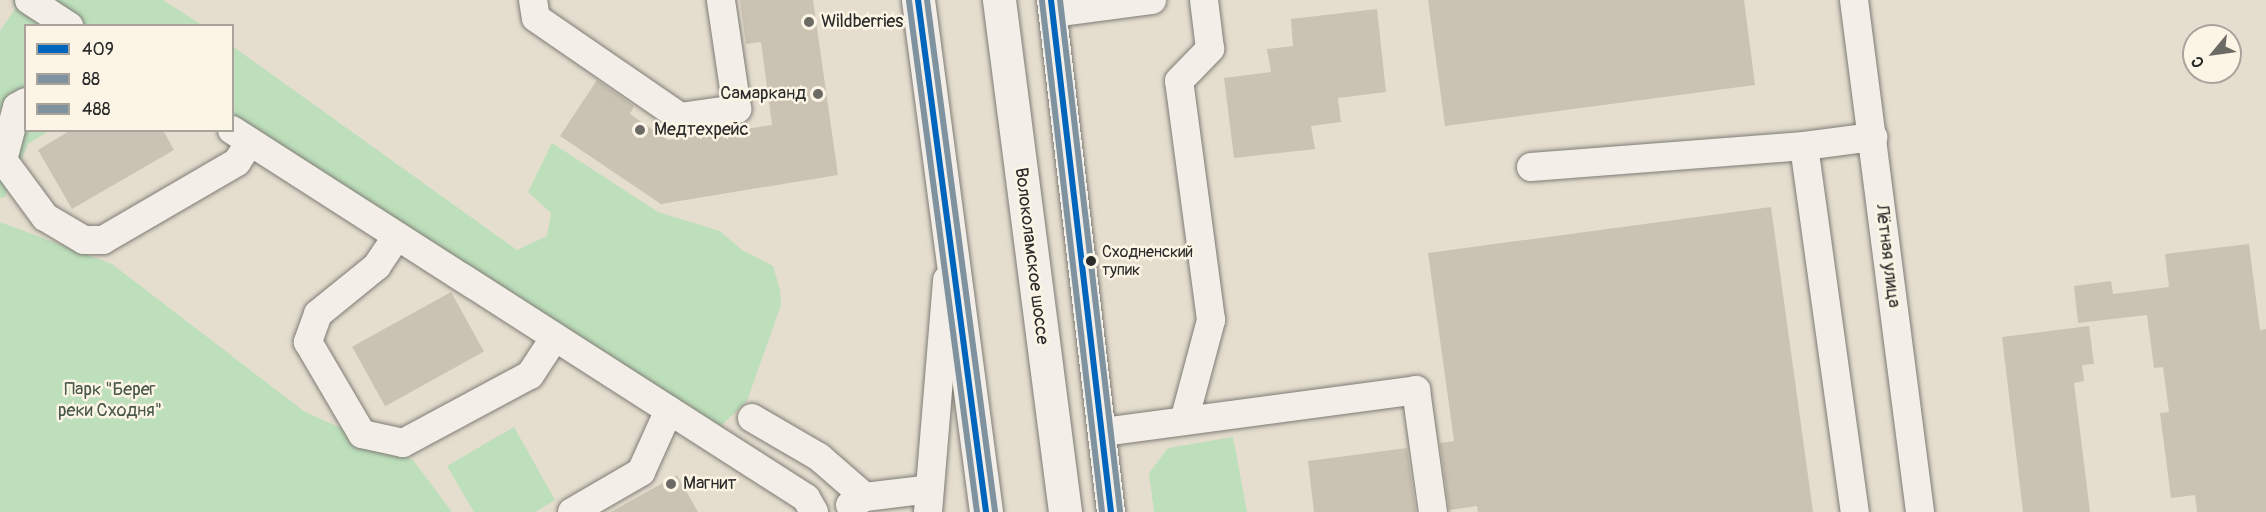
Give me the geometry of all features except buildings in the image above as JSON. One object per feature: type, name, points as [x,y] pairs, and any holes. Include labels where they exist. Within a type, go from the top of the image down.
[{"type":"main road","points":[[918,0],[986,512]]},
{"type":"main road","name":"Волоколамское шоссе","points":[[999,0],[1065,512]]},
{"type":"street","points":[[29,0],[66,24]]},
{"type":"street","points":[[533,0],[536,18],[680,117],[736,109],[721,0]]},
{"type":"street","points":[[1111,512],[1052,7],[1152,0]]},
{"type":"street","points":[[1184,421],[1210,320],[1179,81],[1210,49],[1204,0]]},
{"type":"street","name":"Лётная улица","points":[[1854,0],[1920,512]]},
{"type":"street","points":[[24,103],[17,107],[3,160],[45,217],[84,240],[103,240],[237,162],[241,136],[806,498],[814,512]]},
{"type":"street","points":[[1531,167],[1804,146],[1873,137]]},
{"type":"street","points":[[1804,146],[1855,512]]},
{"type":"street","points":[[397,236],[377,266],[318,314],[308,342],[362,434],[403,443],[530,375],[555,337]]},
{"type":"street","points":[[752,418],[819,457],[856,501],[929,500],[950,243]]},
{"type":"street","points":[[1103,432],[1416,390],[1433,512]]},
{"type":"street","points":[[572,512],[641,472],[669,410]]},
{"type":"green space","points":[[13,0],[163,0],[200,24],[24,24],[24,132],[47,132],[28,144],[5,197],[0,198],[0,31],[15,9]]},
{"type":"green space","points":[[234,47],[517,250],[547,236],[551,213],[528,192],[552,143],[658,212],[720,231],[742,250],[773,266],[780,290],[781,305],[747,401],[718,429],[234,124]]},
{"type":"green space","name":"Парк \"Берег реки Сходня\"","points":[[0,222],[112,264],[305,412],[413,460],[452,512],[0,512]]},
{"type":"green space","points":[[514,427],[555,500],[535,512],[474,512],[447,466]]},
{"type":"green space","points":[[1233,437],[1247,512],[1154,512],[1149,473],[1168,448]]},
{"type":"transit line","name":"409","points":[[918,0],[986,512]]},
{"type":"transit line","name":"488","points":[[927,0],[995,511]]},
{"type":"transit line","name":"409","points":[[1051,0],[1111,512]]},
{"type":"transit line","name":"488","points":[[1060,0],[1120,511]]},
{"type":"transit line","name":"88","points":[[909,1],[977,512]]},
{"type":"transit line","name":"88","points":[[1042,1],[1102,512]]},
{"type":"place","name":"Wildberries","points":[[809,22]]},
{"type":"place","name":"Самарканд","points":[[818,94]]},
{"type":"place","name":"Медтехрейс","points":[[640,130]]},
{"type":"place","name":"Сходненский тупик","points":[[1091,261]]},
{"type":"place","name":"Магнит","points":[[671,484]]}]
